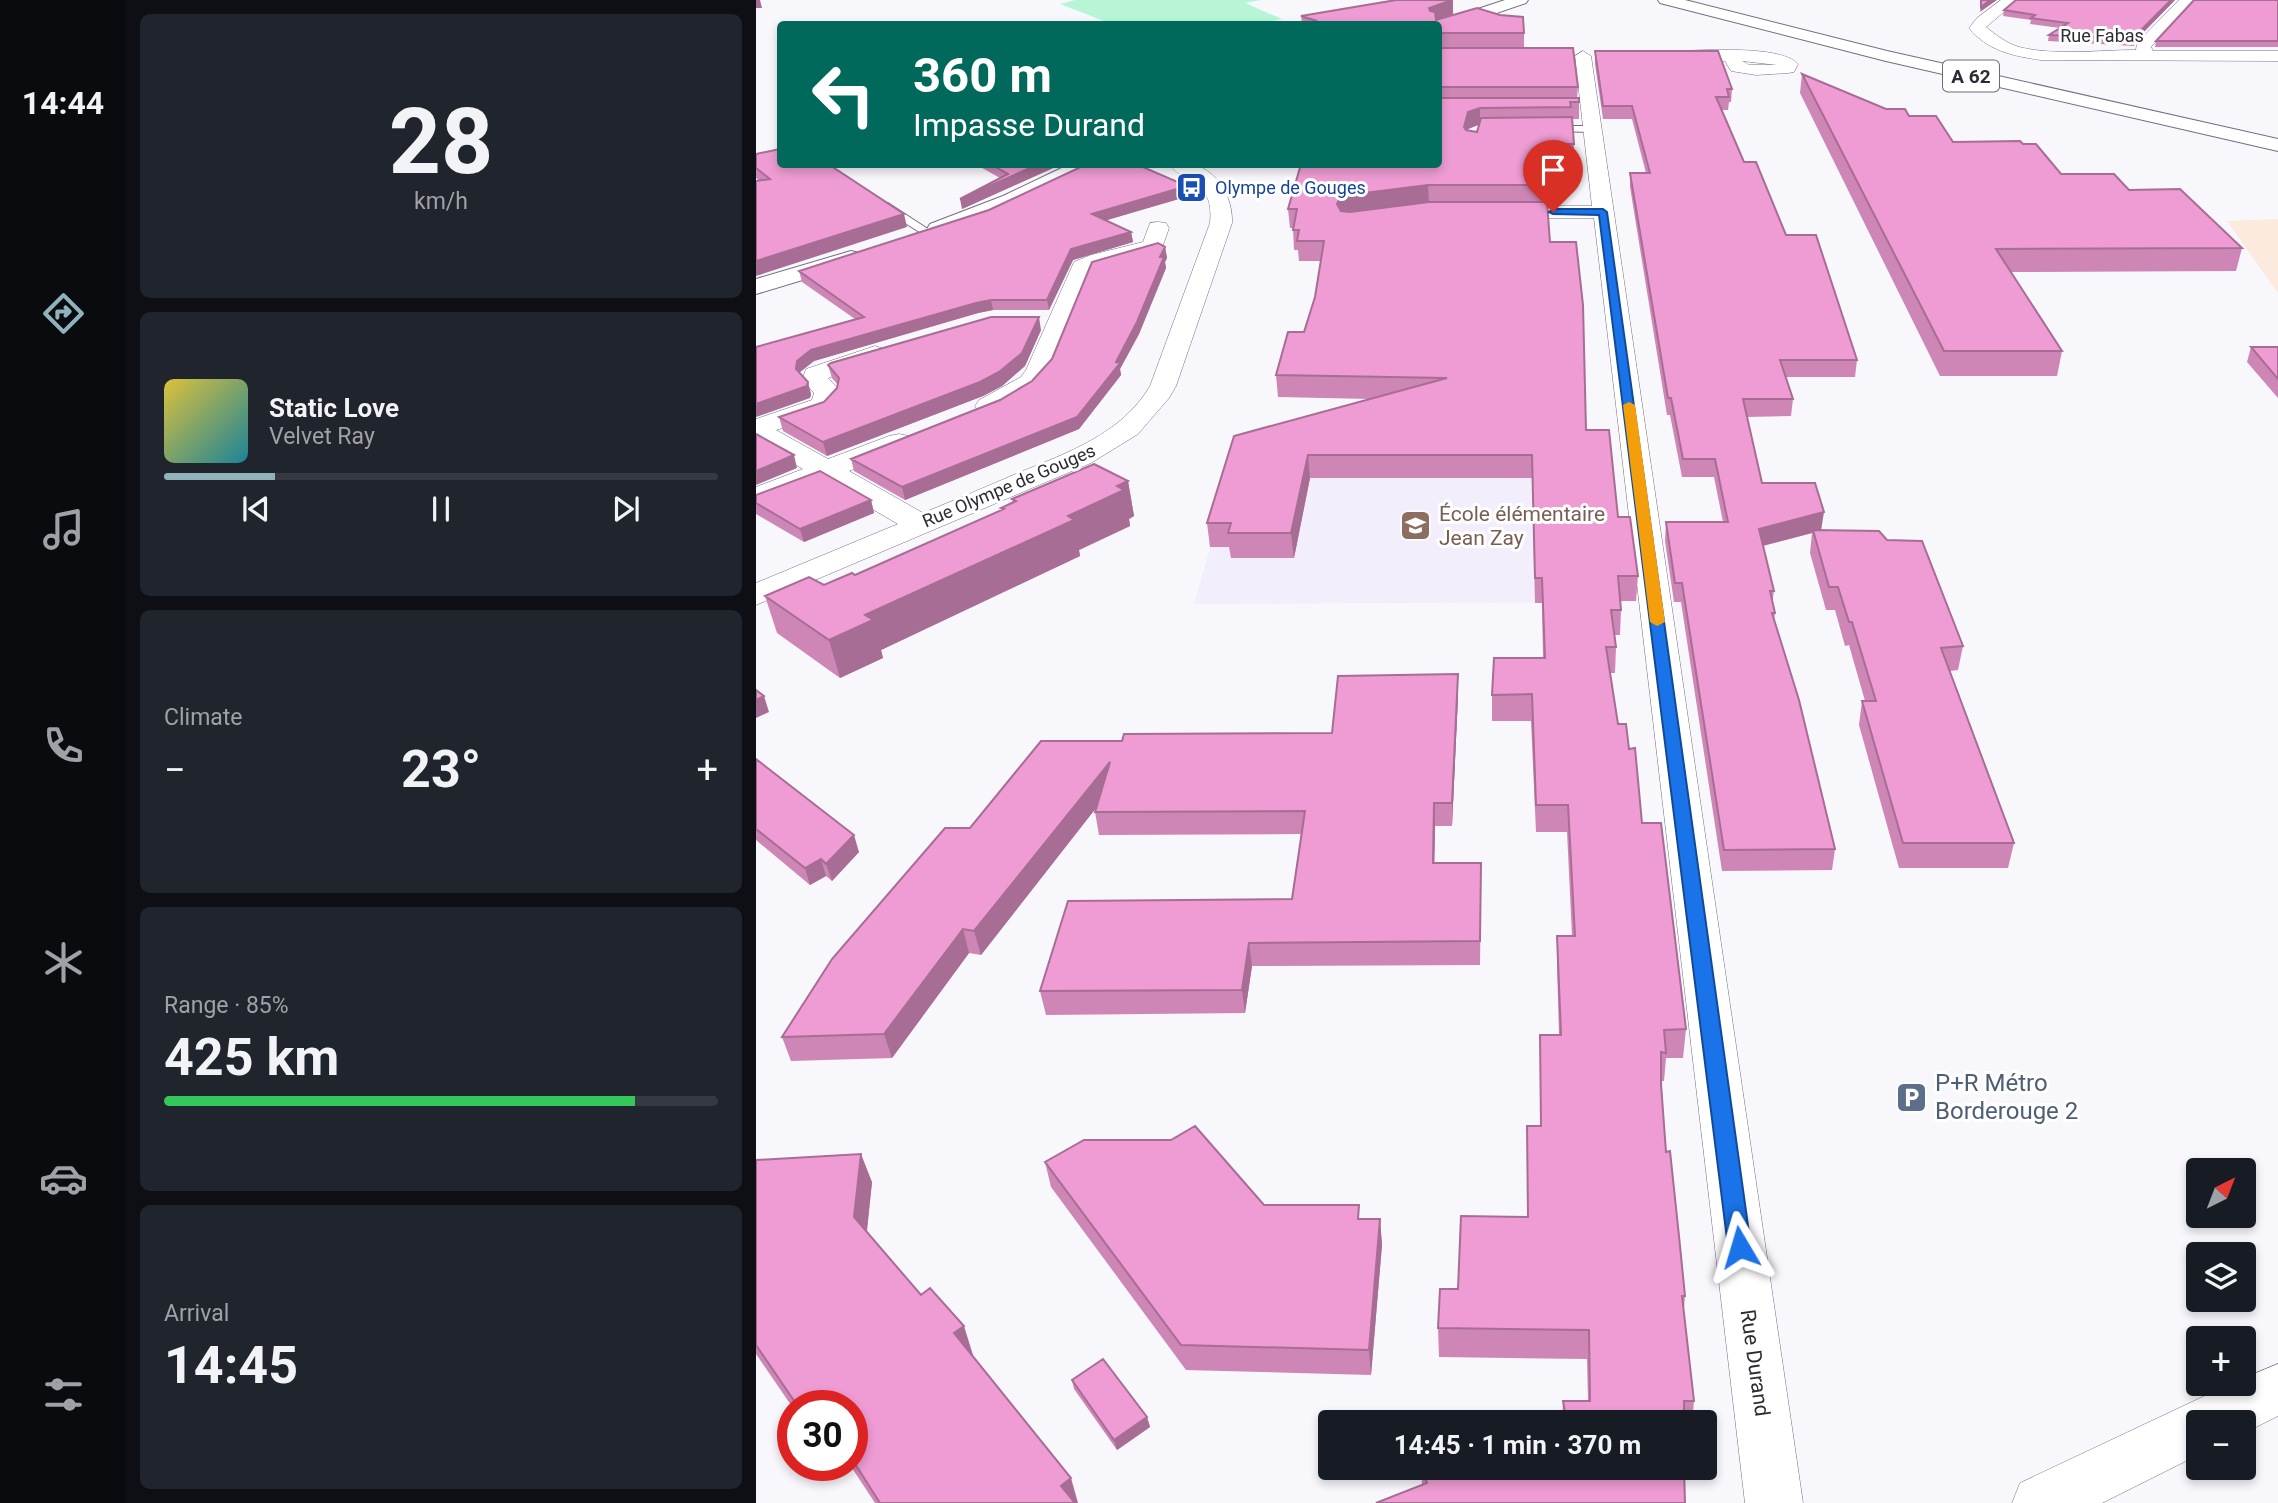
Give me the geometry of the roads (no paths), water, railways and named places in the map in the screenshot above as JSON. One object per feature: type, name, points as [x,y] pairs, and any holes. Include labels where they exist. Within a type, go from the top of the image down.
[{"type":"main road","points":[[1442,27],[1520,0]]},
{"type":"main road","name":"A 62","points":[[1666,0],[1913,62],[2278,145]]},
{"type":"main road","name":"A 62","points":[[1716,0],[1935,54],[2278,130]]},
{"type":"main road","points":[[903,241],[982,213],[1079,168]]},
{"type":"main road","points":[[756,287],[867,253]]},
{"type":"street","name":"Rue Fabas","points":[[2011,0],[1978,25],[1983,34],[2005,47],[2042,55],[2278,56]]},
{"type":"street","points":[[2146,56],[2143,46],[2188,0]]},
{"type":"street","name":"Rue Durand","points":[[1583,56],[1587,116],[1603,212],[1774,1503]]},
{"type":"street","points":[[1650,56],[1730,56]]},
{"type":"street","name":"Rue Olympe de Gouges","points":[[756,595],[1100,448],[1128,429],[1157,399],[1221,223],[1224,207],[1220,195],[1183,168]]},
{"type":"street","points":[[1482,212],[1603,212]]},
{"type":"street","points":[[968,414],[993,404],[1030,383],[1039,370],[1082,267],[1104,257],[1139,252],[1153,246],[1158,228]]},
{"type":"street","points":[[1033,320],[1061,320]]},
{"type":"street","points":[[756,429],[821,406],[827,400],[827,391],[816,380],[815,374],[901,346]]},
{"type":"street","points":[[756,429],[921,524]]},
{"type":"street","points":[[756,497],[916,435]]},
{"type":"street","points":[[2234,1410],[2278,1389]]},
{"type":"street","points":[[2041,1503],[2186,1433]]},
{"type":"lane","points":[[1536,129],[1587,116]]},
{"type":"lane","points":[[874,199],[928,233]]},
{"type":"place","name":"Olympe de Gouges","points":[[1192,188]]},
{"type":"place","name":"École élémentaire Jean Zay","points":[[1416,526]]},
{"type":"place","name":"P+R Métro Borderouge 2","points":[[1912,1097]]}]
